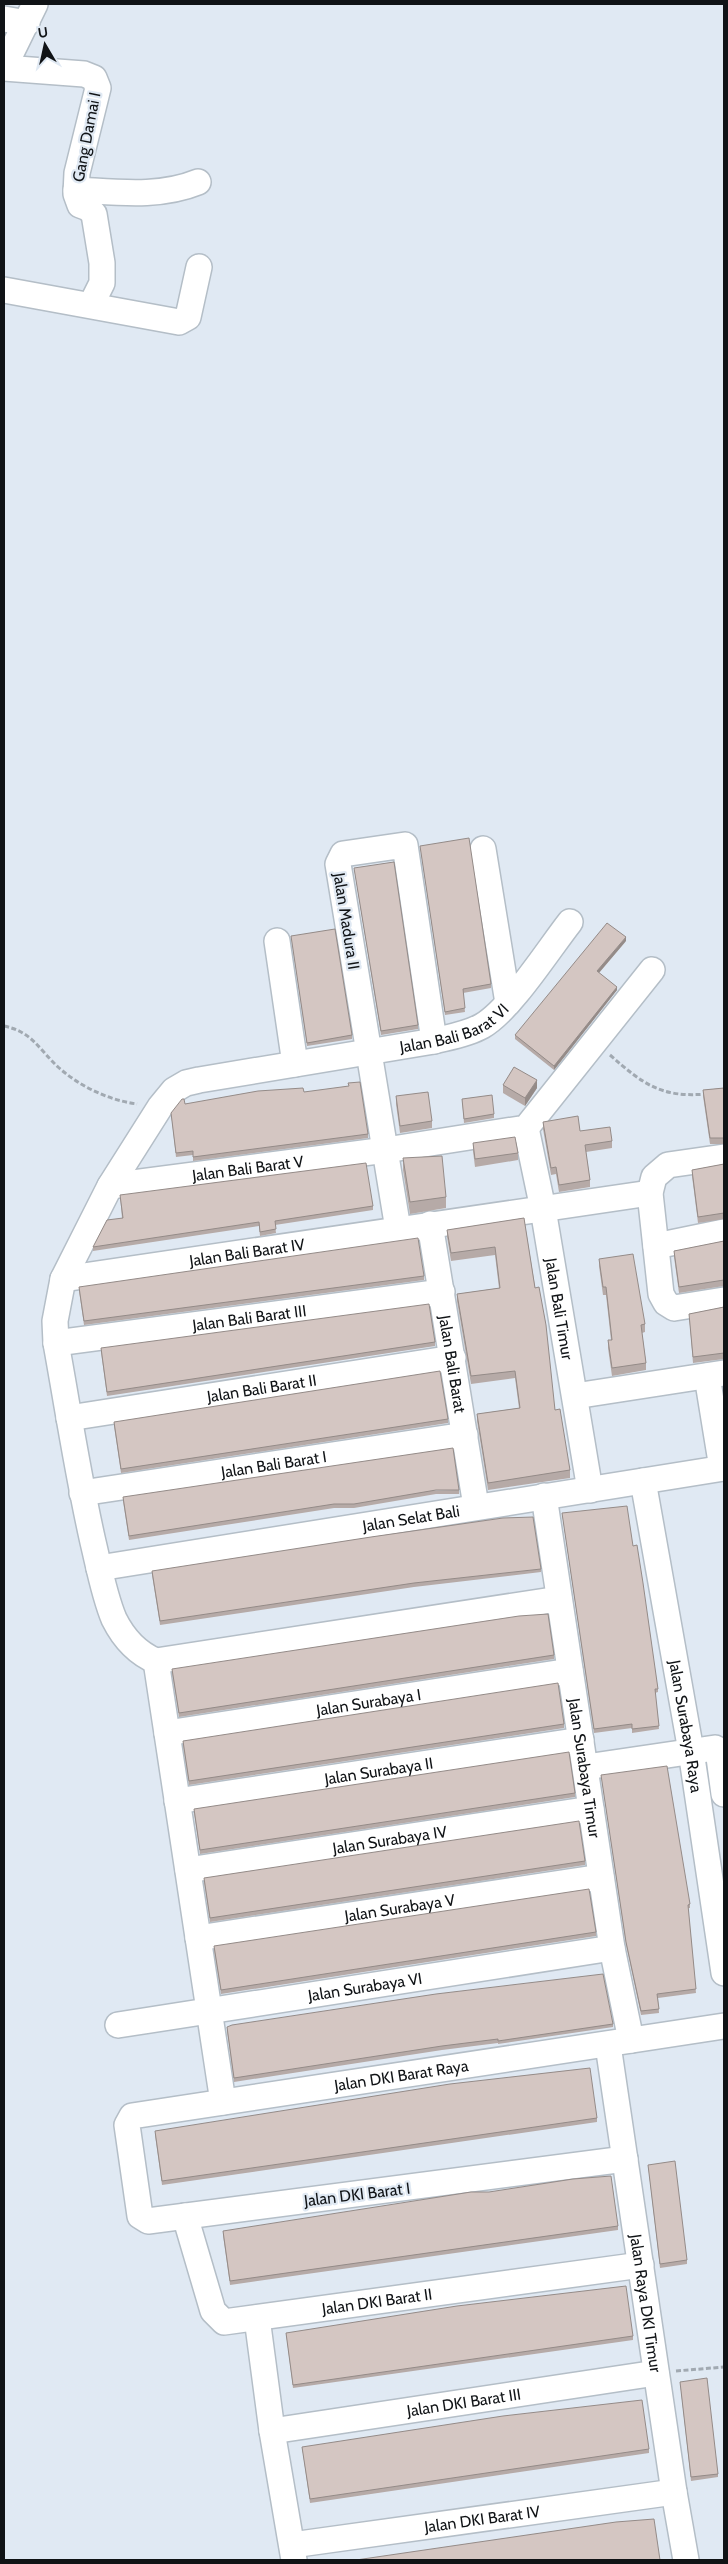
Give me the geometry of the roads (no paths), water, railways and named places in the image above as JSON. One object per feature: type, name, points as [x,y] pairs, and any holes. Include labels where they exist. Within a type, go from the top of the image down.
[{"type":"street","points":[[4,63],[22,15]]},
{"type":"street","name":"Gang Damai I","points":[[4,68],[84,74],[94,78],[98,88],[77,173],[76,190],[80,205],[88,208],[94,214],[102,263],[102,283],[92,305]]},
{"type":"street","points":[[76,190],[130,193],[153,192],[183,188],[198,182]]},
{"type":"street","points":[[4,290],[92,305],[176,323],[182,322],[188,317],[199,267]]},
{"type":"street","name":"Jalan Madura II","points":[[368,1052],[338,864],[343,854],[405,845],[434,1041]]},
{"type":"street","points":[[483,849],[508,1003]]},
{"type":"street","name":"Jalan Bali Barat VI","points":[[156,1660],[137,1651],[115,1619],[99,1568],[82,1493],[56,1343],[55,1321],[63,1279],[110,1186],[160,1107],[174,1090],[186,1083],[434,1041],[477,1028],[496,1016],[508,1003],[570,922]]},
{"type":"street","points":[[278,941],[295,1064]]},
{"type":"street","points":[[526,1128],[652,970]]},
{"type":"street","points":[[368,1052],[398,1229]]},
{"type":"street","name":"Jalan Bali Barat V","points":[[110,1186],[386,1150],[526,1128]]},
{"type":"street","name":"Jalan Bali Timur","points":[[526,1128],[543,1209],[590,1490]]},
{"type":"street","points":[[724,1157],[668,1165],[654,1177],[650,1193],[661,1294],[666,1303],[674,1308],[724,1300]]},
{"type":"street","name":"Jalan Bali Barat IV","points":[[63,1279],[650,1193]]},
{"type":"street","name":"Jalan Bali Barat","points":[[430,1224],[476,1506]]},
{"type":"street","points":[[656,1246],[724,1232]]},
{"type":"street","name":"Jalan Bali Barat III","points":[[56,1343],[442,1292]]},
{"type":"street","name":"Jalan Bali Barat II","points":[[69,1418],[453,1358]]},
{"type":"street","points":[[574,1396],[716,1374],[723,1468]]},
{"type":"street","name":"Jalan Bali Barat I","points":[[82,1493],[465,1435]]},
{"type":"street","name":"Jalan Selat Bali","points":[[99,1568],[476,1506],[590,1490],[723,1468]]},
{"type":"street","name":"Jalan Surabaya Raya","points":[[643,1481],[691,1751],[724,1973]]},
{"type":"street","name":"Jalan Surabaya Timur","points":[[544,1496],[612,1948],[632,2040]]},
{"type":"street","points":[[223,2102],[156,1660],[559,1598]]},
{"type":"street","name":"Jalan Surabaya I","points":[[167,1732],[570,1671]]},
{"type":"street","name":"Jalan Surabaya II","points":[[177,1801],[581,1740]]},
{"type":"street","points":[[586,1766],[712,1747],[718,1750],[724,1794]]},
{"type":"street","name":"Jalan Surabaya IV","points":[[188,1870],[591,1809]]},
{"type":"street","name":"Jalan Surabaya V","points":[[198,1938],[601,1876]]},
{"type":"street","name":"Jalan Surabaya VI","points":[[118,2025],[612,1948]]},
{"type":"street","name":"Jalan DKI Barat Raya","points":[[133,2167],[127,2125],[132,2116],[724,2026]]},
{"type":"street","name":"Jalan Raya DKI Timur","points":[[608,2045],[674,2492],[686,2560]]},
{"type":"street","name":"Jalan DKI Barat I","points":[[133,2167],[143,2220],[148,2221],[624,2160]]},
{"type":"street","name":"Jalan DKI Barat II","points":[[186,2216],[213,2311],[224,2322],[641,2265]]},
{"type":"street","points":[[257,2318],[272,2431],[293,2553]]},
{"type":"street","name":"Jalan DKI Barat III","points":[[272,2431],[656,2373]]},
{"type":"street","name":"Jalan DKI Barat IV","points":[[293,2553],[674,2492]]}]
